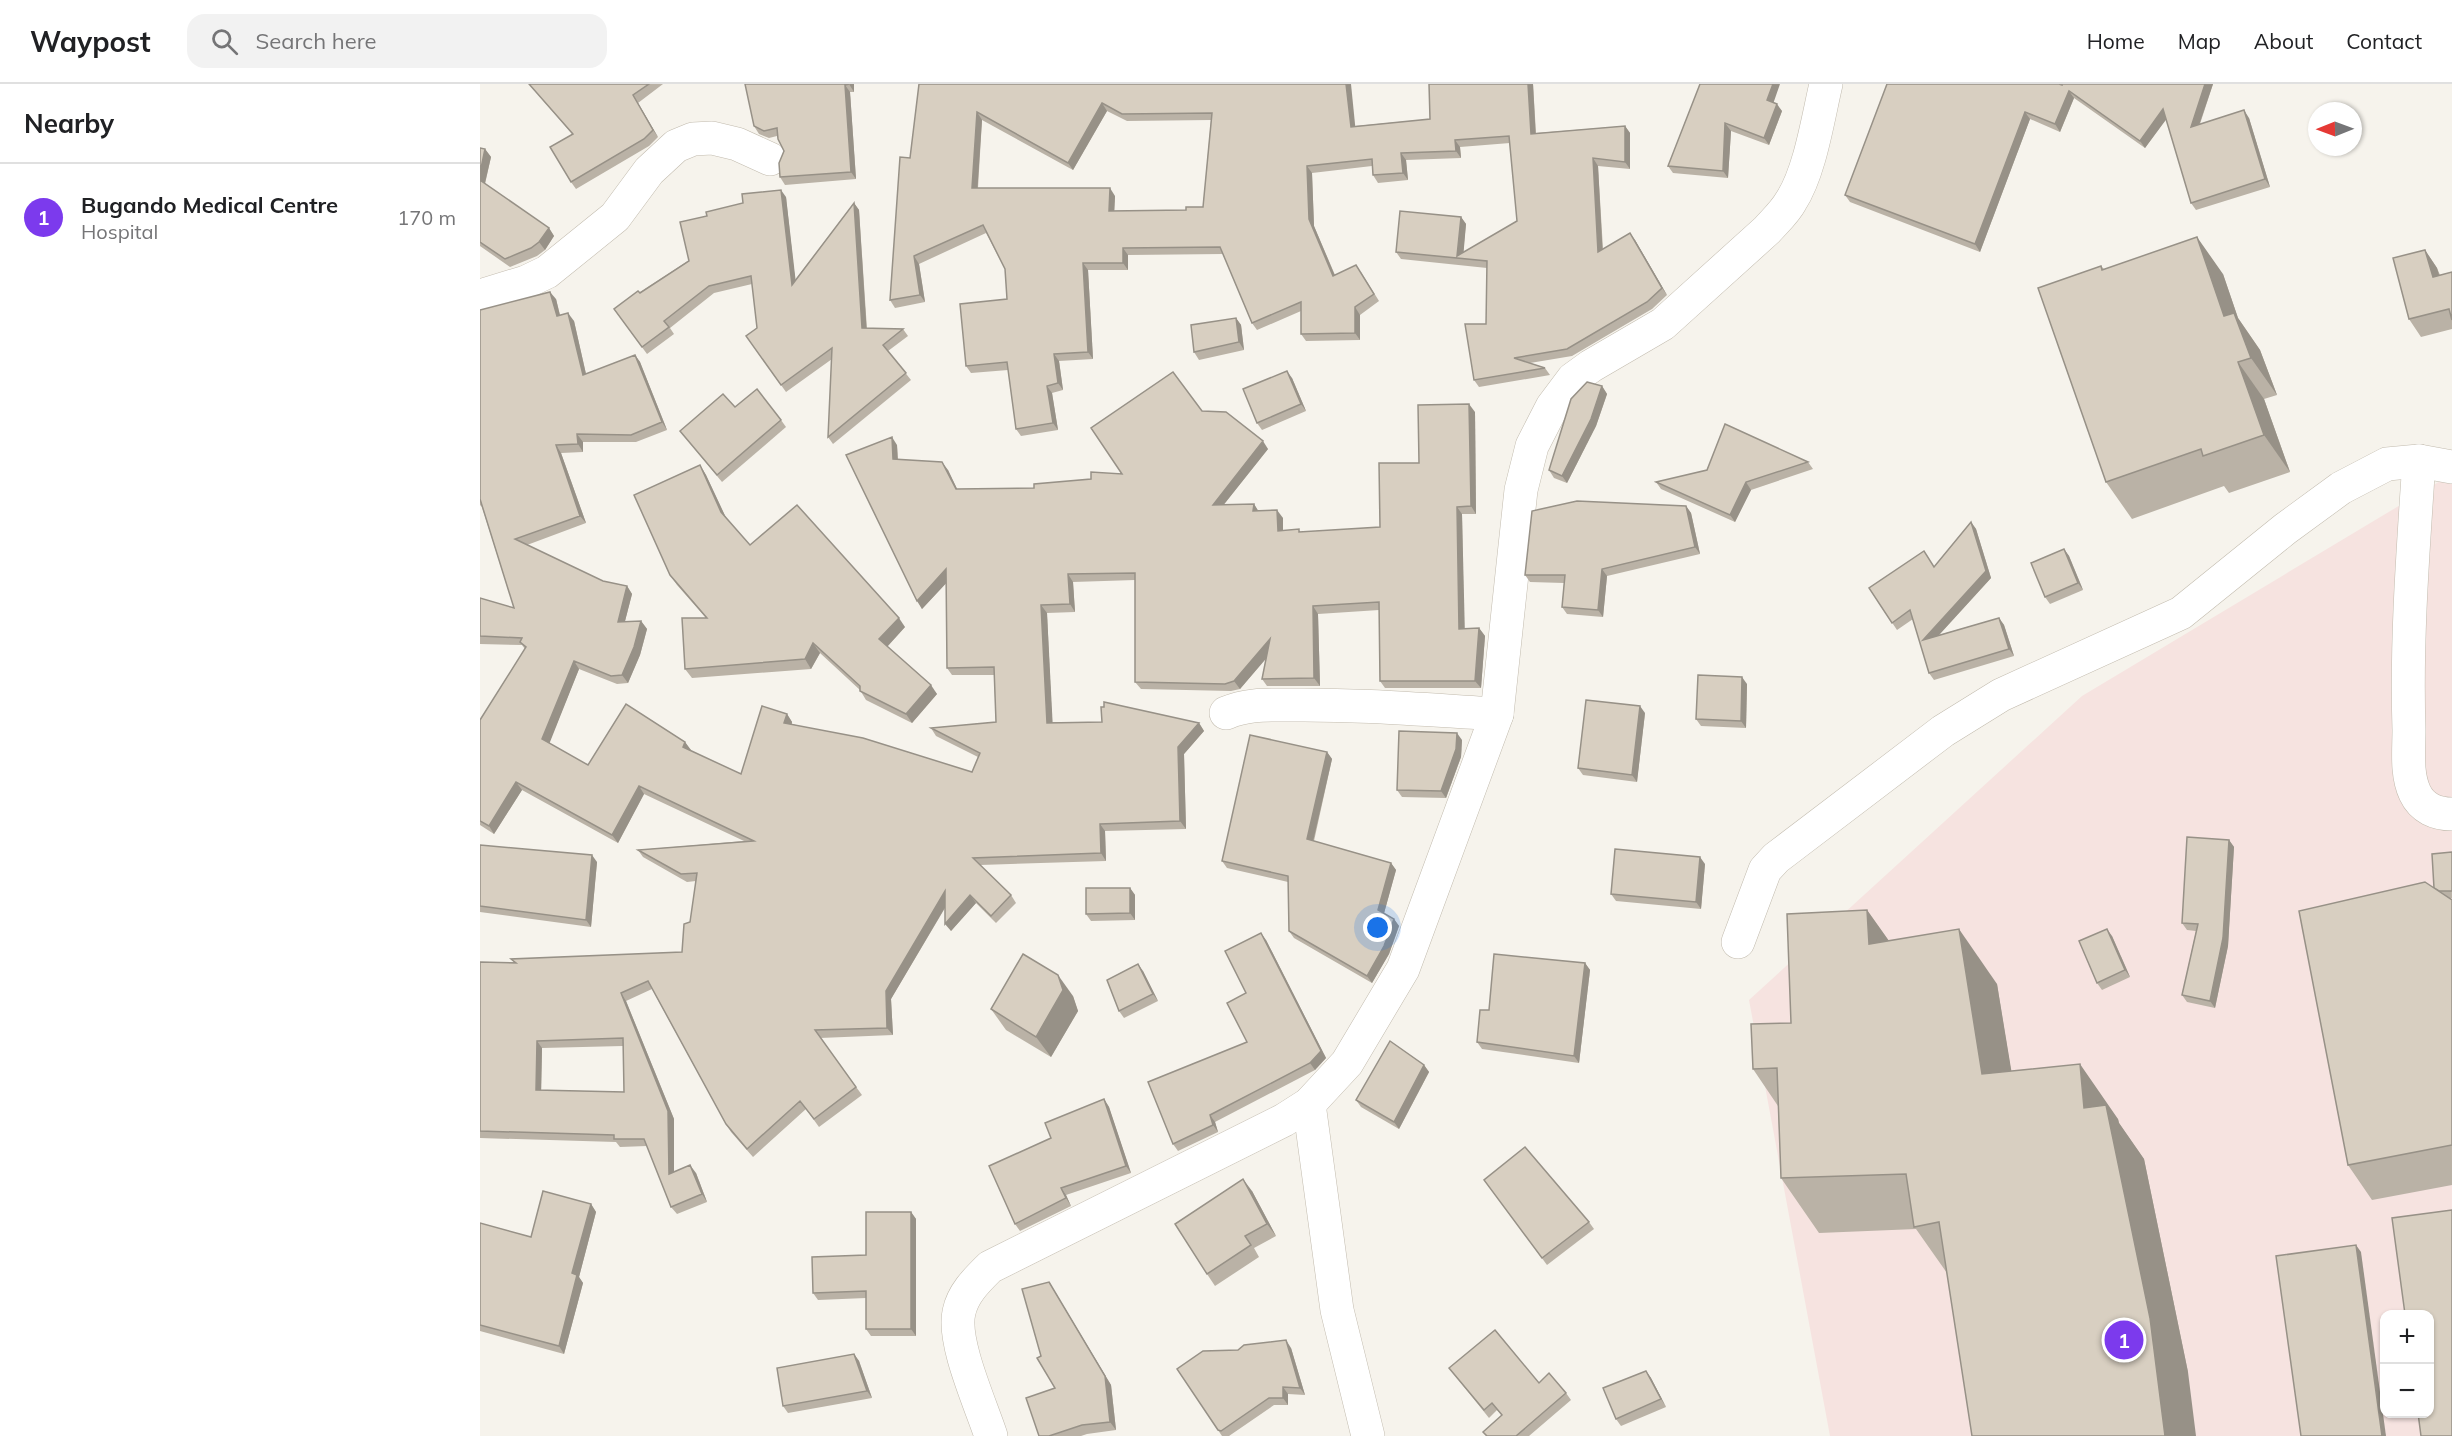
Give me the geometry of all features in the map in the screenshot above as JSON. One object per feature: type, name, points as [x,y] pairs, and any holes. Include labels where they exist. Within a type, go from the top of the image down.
[{"type":"street","points":[[991,1436],[959,1342],[957,1324],[964,1297],[974,1282],[990,1267],[1284,1120],[1309,1104],[1347,1063],[1402,969],[1497,714],[1521,490],[1532,446],[1552,407],[1573,379],[1663,324],[1767,230],[1792,201],[1801,181],[1826,84]]},
{"type":"street","points":[[480,296],[526,282],[547,272],[615,217],[649,171],[676,146],[693,139],[712,138],[737,144],[770,159]]},
{"type":"street","points":[[1738,942],[1765,870],[1776,858],[1943,731],[2001,695],[2181,613],[2340,488],[2387,464],[2419,461],[2452,467]]},
{"type":"street","points":[[2419,461],[2411,579],[2408,703],[2410,780],[2418,799],[2430,810],[2452,814]]},
{"type":"street","points":[[1226,713],[1238,707],[1260,704],[1326,704],[1497,714]]},
{"type":"street","points":[[1309,1104],[1337,1310],[1368,1436]]},
{"type":"shaded area","points":[[2452,474],[2452,1436],[1830,1436],[1749,1000],[2082,696]]},
{"type":"building","points":[[529,84],[649,84],[633,95],[653,130],[644,139],[571,182],[550,147],[573,134]]},
{"type":"building","points":[[745,84],[849,84],[845,85],[851,172],[780,177],[779,163],[784,151],[778,139],[777,128],[764,131],[754,126]]},
{"type":"building","points":[[919,84],[1346,84],[1351,127],[1430,119],[1429,84],[1528,84],[1531,134],[1625,126],[1625,162],[1593,158],[1598,252],[1630,233],[1662,288],[1647,302],[1567,349],[1514,358],[1545,368],[1474,380],[1465,324],[1486,324],[1487,261],[1396,252],[1400,211],[1461,217],[1457,256],[1517,221],[1509,136],[1455,140],[1456,151],[1401,153],[1403,173],[1373,175],[1372,159],[1307,166],[1309,219],[1333,276],[1356,265],[1374,294],[1355,307],[1355,333],[1301,334],[1301,302],[1252,323],[1220,247],[1123,248],[1123,263],[1083,263],[1088,352],[1054,354],[1058,383],[1047,386],[1053,423],[1016,429],[1007,362],[966,366],[960,304],[1007,299],[1005,269],[983,225],[914,256],[920,295],[890,300],[900,157],[910,158]],"holes":[[[1102,103],[1122,114],[1212,113],[1203,207],[1186,207],[1186,210],[1109,211],[1110,188],[972,188],[977,112],[1068,163]]]},
{"type":"building","points":[[1700,84],[1773,84],[1767,100],[1777,104],[1764,138],[1725,123],[1723,171],[1668,166]]},
{"type":"building","points":[[1887,84],[2205,84],[2191,127],[2244,110],[2265,179],[2191,203],[2163,109],[2140,141],[2069,91],[2055,124],[2025,112],[1975,244],[1845,195]]},
{"type":"building","points":[[480,148],[485,149],[480,173]]},
{"type":"building","points":[[480,180],[549,228],[539,242],[505,259],[480,242]]},
{"type":"building","points":[[781,190],[792,285],[854,203],[862,328],[903,329],[883,345],[906,373],[828,437],[832,348],[781,385],[746,336],[757,328],[751,276],[709,286],[664,321],[669,327],[642,347],[614,309],[638,291],[640,293],[689,261],[680,222],[707,216],[706,212],[743,203],[742,194]]},
{"type":"building","points":[[2197,237],[2224,316],[2234,313],[2251,358],[2238,362],[2264,435],[2203,456],[2201,449],[2106,482],[2038,288],[2101,266],[2102,270]]},
{"type":"building","points":[[2425,250],[2433,277],[2452,272],[2452,320],[2449,309],[2409,319],[2393,258]]},
{"type":"building","points":[[550,292],[557,316],[568,313],[583,375],[635,355],[662,422],[631,435],[577,434],[578,444],[556,445],[580,516],[515,539],[603,581],[627,586],[618,622],[641,621],[634,647],[622,675],[611,676],[574,661],[542,739],[588,765],[626,704],[685,742],[683,747],[741,774],[762,706],[787,714],[784,723],[863,738],[972,772],[980,753],[931,728],[996,722],[994,667],[947,668],[946,569],[917,601],[846,455],[892,437],[893,459],[942,462],[956,489],[1034,488],[1034,484],[1091,479],[1091,472],[1122,474],[1091,428],[1173,372],[1202,411],[1226,412],[1263,441],[1213,505],[1254,504],[1253,511],[1277,510],[1278,531],[1299,529],[1299,532],[1380,527],[1379,463],[1419,463],[1418,405],[1469,404],[1471,506],[1457,507],[1459,629],[1479,628],[1475,681],[1380,681],[1379,602],[1313,606],[1314,678],[1262,679],[1270,639],[1234,681],[1225,684],[1135,682],[1135,573],[1068,574],[1070,604],[1041,605],[1047,723],[1102,722],[1101,707],[1104,707],[1104,702],[1199,723],[1178,747],[1180,821],[1100,824],[1101,853],[973,858],[1011,895],[991,916],[970,895],[945,924],[945,891],[886,991],[887,1028],[815,1030],[856,1087],[814,1119],[800,1101],[747,1149],[726,1124],[648,981],[621,993],[668,1111],[669,1174],[690,1165],[702,1194],[671,1207],[644,1139],[614,1139],[614,1135],[480,1131],[480,962],[516,963],[511,959],[682,952],[684,924],[690,922],[697,873],[681,874],[638,850],[754,841],[639,786],[612,835],[516,782],[489,826],[480,821],[480,720],[526,647],[520,642],[522,638],[480,636],[480,598],[514,608],[480,499],[480,310]],"holes":[[[623,1038],[624,1092],[536,1090],[537,1041]]]},
{"type":"building","points":[[1236,318],[1239,342],[1194,352],[1191,325]]},
{"type":"building","points":[[1287,371],[1301,404],[1257,423],[1243,389]]},
{"type":"building","points":[[1587,382],[1602,386],[1591,419],[1562,476],[1549,470],[1571,399]]},
{"type":"building","points":[[757,389],[781,420],[717,475],[680,431],[723,394],[735,407]]},
{"type":"building","points":[[1725,424],[1808,462],[1746,482],[1730,515],[1656,482],[1707,470]]},
{"type":"building","points":[[700,465],[721,512],[750,545],[797,505],[899,618],[879,639],[931,685],[906,714],[860,691],[860,686],[813,643],[805,659],[685,669],[682,618],[707,618],[670,575],[634,495]]},
{"type":"building","points":[[1577,501],[1686,506],[1695,547],[1602,569],[1598,610],[1562,607],[1565,575],[1525,575],[1532,511]]},
{"type":"building","points":[[1971,522],[1986,571],[1923,640],[1999,618],[2009,649],[1929,673],[1910,610],[1892,623],[1869,588],[1924,551],[1934,567]]},
{"type":"building","points":[[2064,549],[2078,583],[2045,597],[2031,563]]},
{"type":"building","points":[[1698,675],[1742,677],[1741,721],[1696,719]]},
{"type":"building","points":[[1586,700],[1640,706],[1632,775],[1578,768]]},
{"type":"building","points":[[1399,731],[1457,733],[1456,749],[1441,791],[1397,790]]},
{"type":"building","points":[[1250,735],[1327,752],[1307,839],[1391,863],[1378,910],[1394,919],[1384,946],[1367,976],[1289,931],[1288,876],[1222,861]]},
{"type":"building","points":[[2187,837],[2229,840],[2223,938],[2210,1001],[2182,995],[2198,924],[2182,923]]},
{"type":"building","points":[[480,845],[592,855],[586,920],[480,906]]},
{"type":"building","points":[[1615,849],[1700,857],[1696,902],[1611,894]]},
{"type":"building","points":[[2452,852],[2452,891],[2439,891],[2434,888],[2432,854]]},
{"type":"building","points":[[2425,882],[2452,900],[2452,1145],[2348,1165],[2299,911]]},
{"type":"building","points":[[1086,888],[1130,888],[1130,913],[1086,914]]},
{"type":"building","points":[[1867,910],[1869,944],[1959,929],[1982,1074],[2080,1064],[2084,1108],[2106,1105],[2150,1318],[2165,1436],[1972,1436],[1939,1222],[1914,1227],[1906,1174],[1781,1178],[1777,1068],[1753,1069],[1751,1024],[1791,1023],[1787,914]]},
{"type":"building","points":[[2107,929],[2125,970],[2097,983],[2079,941]]},
{"type":"building","points":[[1261,933],[1321,1051],[1310,1063],[1210,1115],[1213,1125],[1173,1144],[1148,1082],[1247,1042],[1227,1003],[1246,993],[1225,951]]},
{"type":"building","points":[[1023,954],[1058,975],[1063,990],[1036,1037],[991,1009]]},
{"type":"building","points":[[1494,954],[1585,963],[1574,1056],[1477,1042],[1480,1010],[1489,1010]]},
{"type":"building","points":[[1138,964],[1153,994],[1119,1011],[1107,980]]},
{"type":"building","points":[[1390,1041],[1424,1065],[1394,1122],[1356,1100]]},
{"type":"building","points":[[1104,1099],[1126,1166],[1061,1188],[1066,1198],[1015,1224],[989,1166],[1051,1138],[1045,1123]]},
{"type":"building","points":[[1525,1147],[1589,1222],[1542,1258],[1484,1180]]},
{"type":"building","points":[[1243,1179],[1267,1224],[1245,1236],[1251,1245],[1207,1274],[1175,1224]]},
{"type":"building","points":[[543,1191],[591,1204],[572,1273],[577,1275],[559,1346],[480,1325],[480,1223],[531,1237]]},
{"type":"building","points":[[2452,1210],[2452,1436],[2421,1436],[2419,1418],[2434,1418],[2434,1310],[2404,1310],[2392,1218]]},
{"type":"building","points":[[866,1212],[911,1212],[911,1329],[866,1329],[866,1291],[813,1293],[812,1257],[866,1255]]},
{"type":"building","points":[[2356,1245],[2382,1436],[2301,1436],[2276,1256]]},
{"type":"building","points":[[1049,1282],[1105,1376],[1110,1422],[1082,1425],[1049,1436],[1039,1436],[1026,1398],[1055,1388],[1037,1358],[1041,1356],[1022,1289]]},
{"type":"building","points":[[1495,1330],[1539,1383],[1549,1373],[1566,1393],[1516,1436],[1487,1436],[1483,1432],[1502,1415],[1492,1403],[1484,1410],[1449,1368]]},
{"type":"building","points":[[1286,1340],[1300,1388],[1283,1387],[1283,1398],[1269,1398],[1221,1431],[1218,1430],[1177,1369],[1203,1351],[1238,1350],[1244,1345]]},
{"type":"building","points":[[854,1354],[867,1391],[783,1406],[777,1368]]},
{"type":"building","points":[[1646,1371],[1661,1399],[1616,1419],[1603,1388]]},
{"type":"place","name":"Bugando Medical Centre","points":[[2124,1340]]}]
